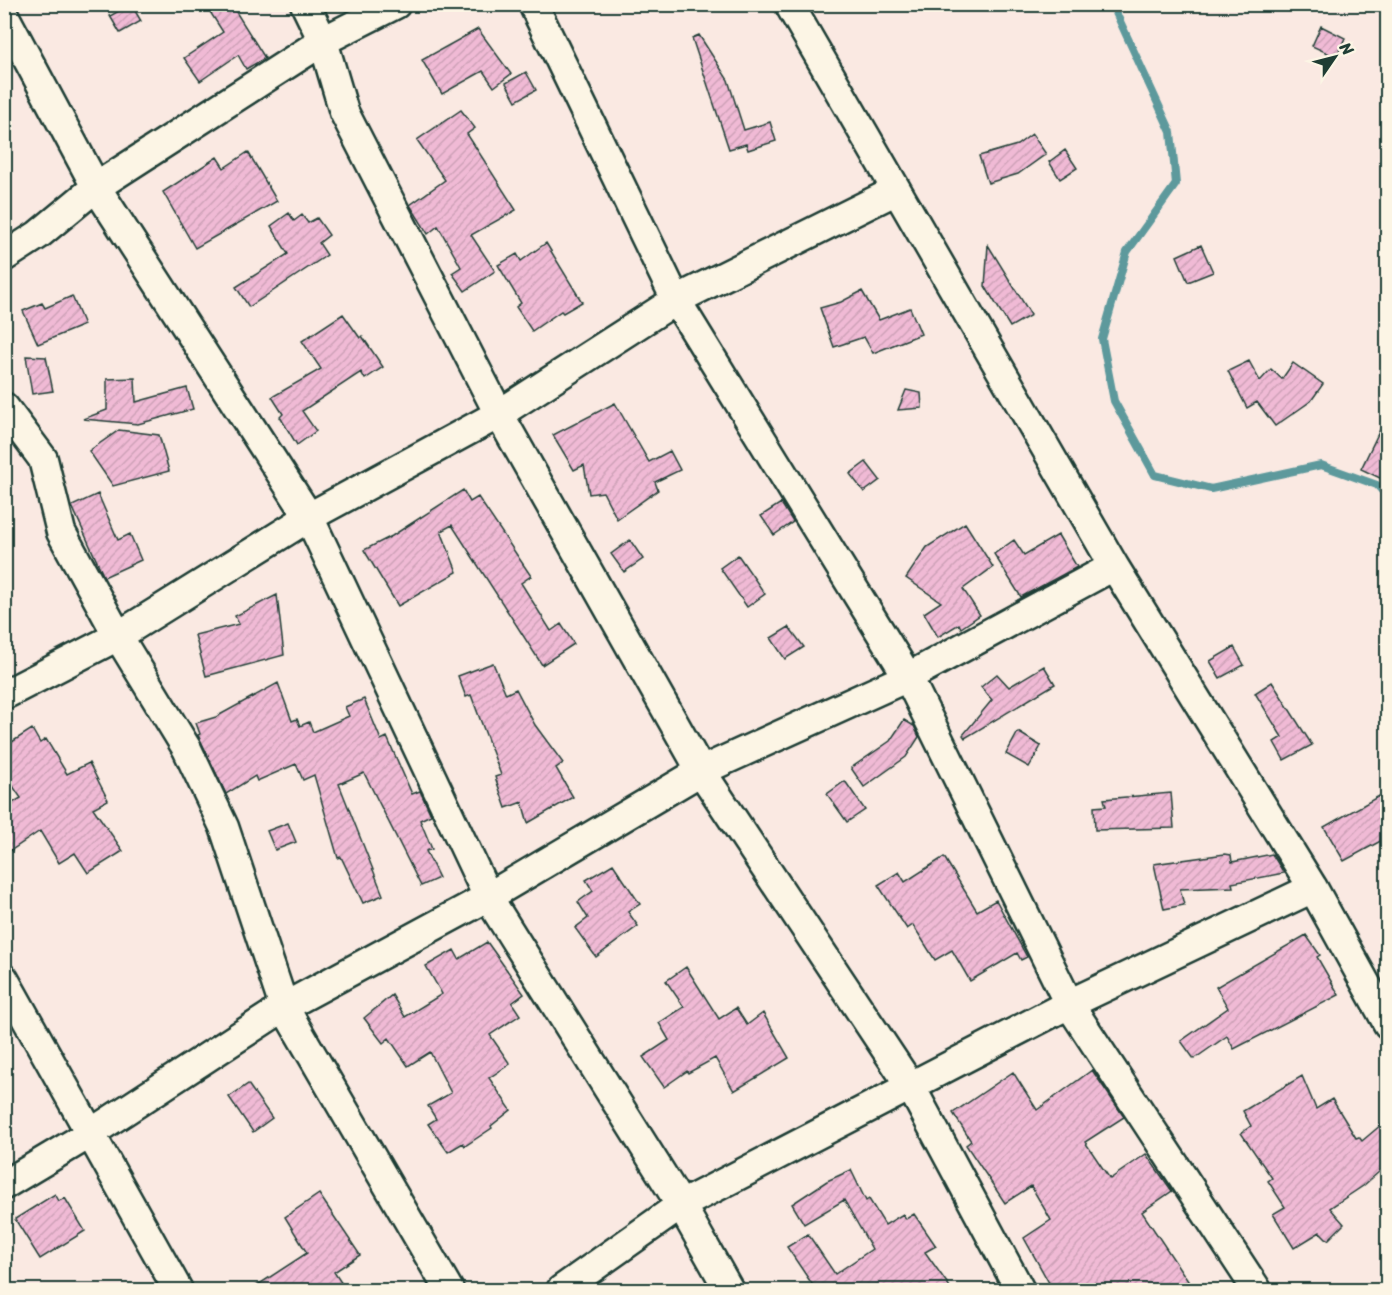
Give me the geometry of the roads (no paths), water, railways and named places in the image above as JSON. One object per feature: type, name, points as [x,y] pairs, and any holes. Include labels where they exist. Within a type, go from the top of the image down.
[{"type":"street","points":[[305,4],[323,41],[344,112],[500,414],[701,771],[911,1087],[1020,1290]]},
{"type":"street","points":[[4,257],[38,235],[96,188],[323,41],[396,4]]},
{"type":"street","points":[[533,4],[676,300],[908,677],[1069,1004],[1257,1290]]},
{"type":"street","points":[[789,4],[895,191],[1114,566],[1313,888],[1388,1024]]},
{"type":"street","points":[[4,15],[96,188],[309,517],[488,897],[681,1205],[729,1290]]},
{"type":"street","points":[[4,695],[118,636],[309,517],[500,414],[676,300],[895,191]]},
{"type":"street","points":[[4,407],[43,459],[60,532],[118,636],[187,749],[224,827],[284,1007],[449,1290]]},
{"type":"street","points":[[4,1185],[91,1133],[284,1007],[488,897],[701,771],[908,677],[1114,566]]},
{"type":"street","points":[[561,1290],[681,1205],[1069,1004],[1313,888]]},
{"type":"street","points":[[4,979],[178,1290]]},
{"type":"waterway","points":[[1112,4],[1171,132],[1176,184],[1127,252],[1102,339],[1114,401],[1155,475],[1211,489],[1321,465],[1377,485],[1388,497]]}]
